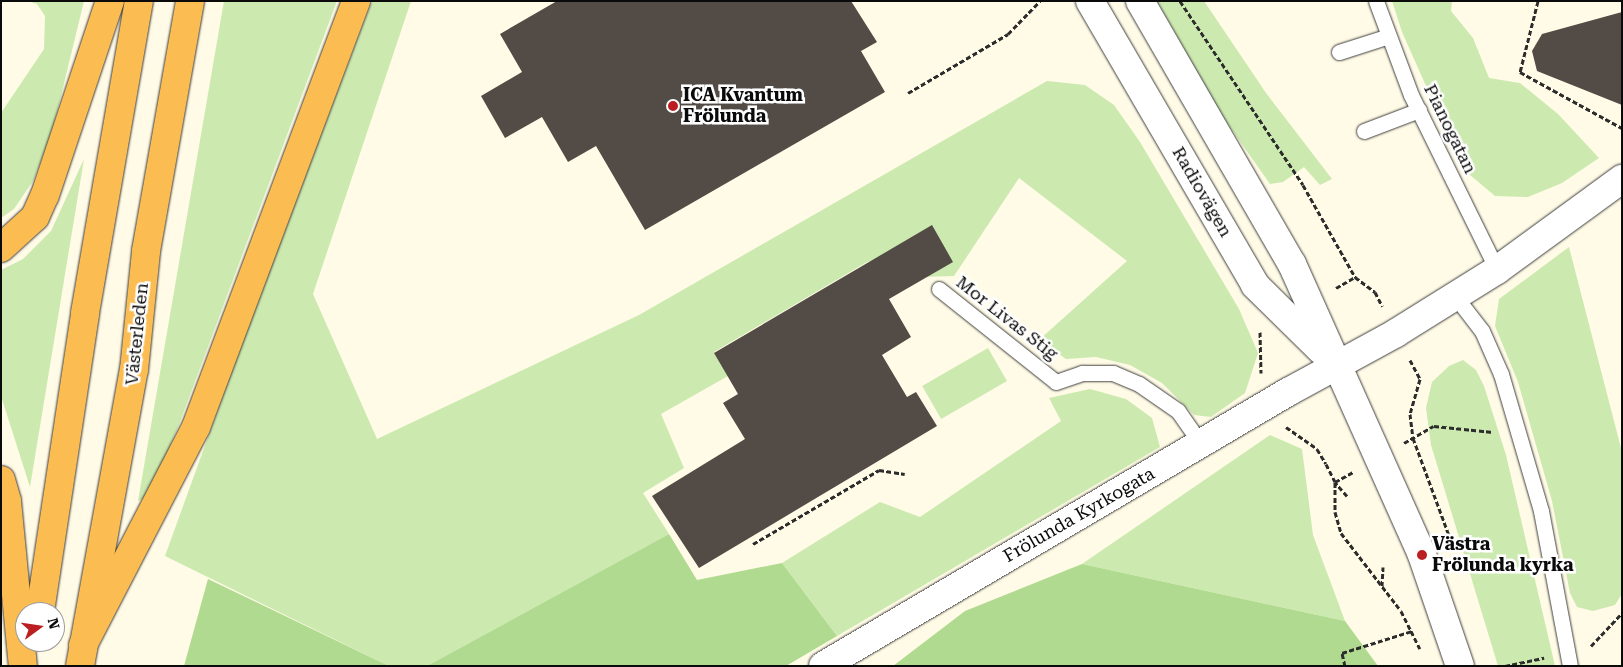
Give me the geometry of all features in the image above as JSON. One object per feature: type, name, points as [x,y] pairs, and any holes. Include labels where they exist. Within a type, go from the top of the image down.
[{"type":"highway","points":[[1,248],[35,217],[45,195],[110,1]]},
{"type":"highway","points":[[42,602],[85,313],[139,1]]},
{"type":"highway","name":"Västerleden","points":[[82,655],[134,370],[146,251],[190,1]]},
{"type":"highway","points":[[82,655],[196,427],[356,1]]},
{"type":"highway","points":[[1,480],[7,501],[23,666]]},
{"type":"highway","points":[[32,666],[34,652]]},
{"type":"street","name":"Radiovägen","points":[[1140,1],[1292,264],[1422,555],[1460,666]]},
{"type":"street","name":"Radiovägen","points":[[1092,4],[1255,285],[1336,366]]},
{"type":"street","name":"Frölunda Kyrkogata","points":[[823,666],[1272,402],[1396,333],[1497,270],[1622,179]]},
{"type":"lane","name":"Pianogatan","points":[[1376,1],[1419,110],[1497,270]]},
{"type":"lane","points":[[1339,52],[1389,36]]},
{"type":"lane","points":[[1364,131],[1419,110]]},
{"type":"lane","name":"Mor Livas Stig","points":[[939,289],[1056,382],[1082,373],[1113,373],[1139,384],[1178,411],[1201,444]]},
{"type":"lane","points":[[1455,296],[1482,331],[1501,374],[1542,511],[1570,660]]},
{"type":"path","points":[[908,93],[1008,34],[1040,1]]},
{"type":"path","points":[[1180,1],[1303,185],[1356,277],[1375,292],[1420,379],[1410,414],[1413,438],[1434,426],[1481,429],[1521,438]]},
{"type":"path","points":[[1538,1],[1520,72],[1622,128]]},
{"type":"path","points":[[1272,402],[1289,432],[1316,449],[1335,482],[1347,496]]},
{"type":"path","points":[[754,544],[878,470],[905,474]]},
{"type":"path","points":[[1335,482],[1335,512],[1341,533],[1382,586],[1412,631],[1423,658]]},
{"type":"path","points":[[1382,586],[1383,567]]},
{"type":"path","points":[[1570,660],[1593,646],[1622,613]]},
{"type":"path","points":[[1345,666],[1342,653],[1412,631]]},
{"type":"path","points":[[1505,666],[1543,658]]},
{"type":"green space","points":[[28,1],[84,1],[52,133],[33,181],[14,209],[1,218],[1,113],[44,49],[45,16],[37,4]]},
{"type":"green space","points":[[224,1],[337,1],[178,427],[148,497],[138,501]]},
{"type":"green space","points":[[372,1],[411,1],[313,294],[377,439],[639,315],[1047,81],[1085,85],[1114,105],[1140,142],[1239,309],[1258,353],[1245,393],[1211,417],[1194,415],[1162,383],[1130,365],[1096,357],[1066,359],[1039,340],[1127,261],[1019,178],[954,276],[924,277],[890,256],[867,262],[714,352],[728,376],[661,414],[684,468],[643,493],[669,534],[427,666],[389,666],[165,556],[249,324]]},
{"type":"green space","points":[[1157,1],[1204,1],[1266,93],[1332,179],[1320,185],[1304,167],[1283,182],[1270,184],[1222,116]]},
{"type":"green space","points":[[1392,1],[1452,1],[1451,11],[1473,38],[1489,78],[1520,83],[1558,114],[1599,158],[1562,183],[1528,197],[1495,196],[1463,169],[1402,32]]},
{"type":"green space","points":[[84,159],[30,487],[1,396],[1,270],[23,259],[51,231]]},
{"type":"green space","points":[[1569,247],[1622,452],[1622,594],[1615,605],[1593,611],[1577,607],[1570,593],[1552,501],[1518,382],[1495,326],[1499,299]]},
{"type":"green space","points":[[988,348],[1007,381],[941,419],[922,386]]},
{"type":"green space","points":[[1463,360],[1476,370],[1484,386],[1506,455],[1555,666],[1498,666],[1431,445],[1426,408],[1432,382],[1449,366]]},
{"type":"green space","points":[[1090,389],[1126,399],[1152,418],[1160,447],[837,636],[782,563],[880,502],[920,517],[1061,421],[1049,398]]},
{"type":"green space","points":[[1270,435],[1302,449],[1313,535],[1345,621],[1082,564]]},
{"type":"green space","points":[[669,534],[697,580],[782,563],[837,636],[786,666],[427,666]]},
{"type":"green space","points":[[1082,564],[1345,621],[1378,666],[893,666],[965,611]]},
{"type":"green space","points":[[208,579],[389,666],[184,666]]},
{"type":"building","name":"ICA Kvantum Frölunda","points":[[557,1],[851,1],[877,42],[861,51],[885,92],[645,230],[596,146],[568,162],[542,117],[505,138],[481,96],[522,72],[500,34]]},
{"type":"building","points":[[1622,12],[1622,105],[1537,71],[1532,51],[1542,34]]},
{"type":"building","points":[[932,225],[953,262],[889,299],[911,337],[882,355],[907,397],[916,392],[937,426],[699,568],[652,496],[745,439],[723,403],[738,394],[714,353]]},
{"type":"place","name":"ICA Kvantum Frölunda","points":[[673,106]]},
{"type":"place","name":"Västra Frölunda kyrka","points":[[1422,555]]}]
